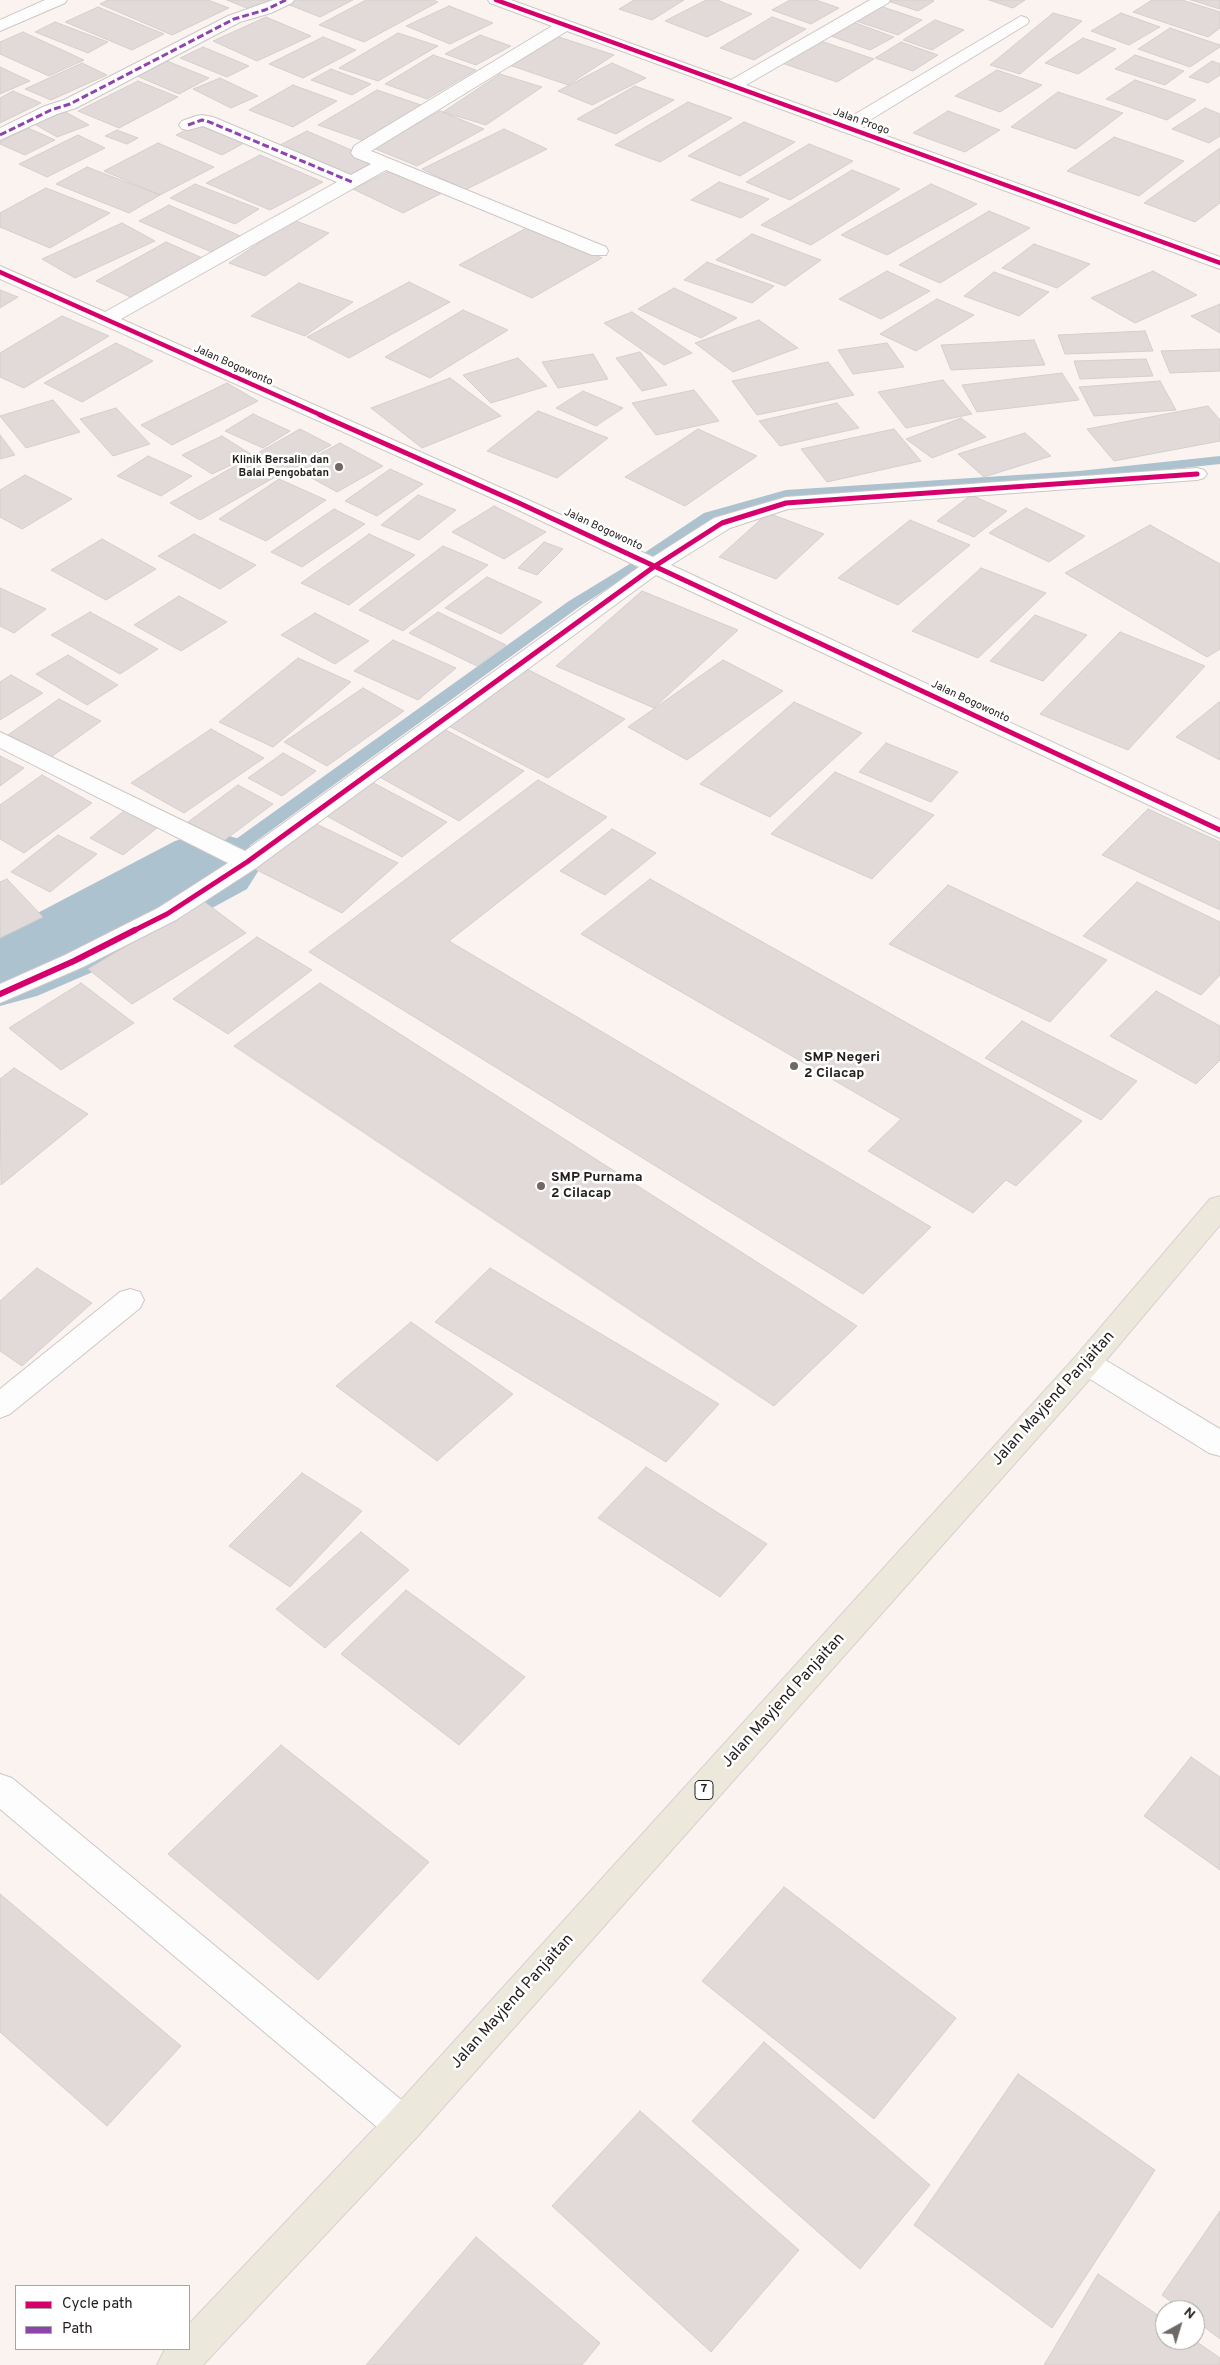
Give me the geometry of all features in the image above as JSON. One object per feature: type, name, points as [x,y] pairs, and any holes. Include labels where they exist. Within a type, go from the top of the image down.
[{"type":"highway","name":"Jalan Mayjend Panjaitan","points":[[176,2365],[403,2125],[1087,1363],[1220,1206]]},
{"type":"street","points":[[0,26],[58,0]]},
{"type":"street","points":[[0,135],[51,110],[70,104],[234,18],[265,10],[286,0]]},
{"type":"street","name":"Jalan Progo","points":[[496,0],[1220,263]]},
{"type":"street","points":[[732,86],[882,0]]},
{"type":"street","points":[[846,128],[1021,21]]},
{"type":"street","points":[[566,25],[360,150],[360,152],[598,251]]},
{"type":"street","points":[[188,125],[202,120],[207,121],[352,182]]},
{"type":"street","points":[[104,320],[385,163]]},
{"type":"street","name":"Jalan Bogowonto","points":[[0,272],[104,320],[520,503],[1220,830]]},
{"type":"street","points":[[0,994],[74,961],[167,914],[247,862],[655,566],[722,523],[786,503],[1197,474]]},
{"type":"street","points":[[0,739],[247,862]]},
{"type":"street","points":[[0,1406],[130,1300]]},
{"type":"street","points":[[1087,1363],[1220,1444]]},
{"type":"street","points":[[0,1789],[403,2125]]},
{"type":"building","points":[[108,0],[208,0],[229,8],[172,35],[100,4]]},
{"type":"building","points":[[227,0],[275,0],[254,11]]},
{"type":"building","points":[[295,0],[353,0],[320,17],[287,4]]},
{"type":"building","points":[[366,0],[433,0],[438,2],[364,42],[319,25]]},
{"type":"building","points":[[634,0],[684,0],[652,20],[619,9]]},
{"type":"building","points":[[706,0],[717,0],[752,14],[707,37],[665,21]]},
{"type":"building","points":[[790,0],[816,0],[839,8],[811,24],[772,10]]},
{"type":"building","points":[[885,0],[930,0],[934,1],[918,11]]},
{"type":"building","points":[[989,0],[1025,0],[1013,8]]},
{"type":"building","points":[[1152,0],[1182,0],[1220,12],[1220,28],[1208,37],[1133,12]]},
{"type":"building","points":[[1191,0],[1220,0],[1220,9]]},
{"type":"building","points":[[877,5],[922,20],[898,35],[853,20]]},
{"type":"building","points":[[449,6],[493,23],[450,44],[406,26]]},
{"type":"building","points":[[98,7],[164,34],[132,50],[65,22]]},
{"type":"building","points":[[1053,13],[1082,21],[1020,74],[990,65]]},
{"type":"building","points":[[1121,13],[1160,27],[1129,45],[1091,31]]},
{"type":"building","points":[[266,17],[311,36],[257,61],[213,41]]},
{"type":"building","points":[[772,17],[806,29],[754,60],[720,48]]},
{"type":"building","points":[[935,20],[964,30],[932,50],[903,40]]},
{"type":"building","points":[[55,22],[108,42],[88,53],[35,32]]},
{"type":"building","points":[[853,22],[894,37],[870,50],[828,35]]},
{"type":"building","points":[[1170,28],[1220,45],[1220,47],[1190,67],[1138,49]]},
{"type":"building","points":[[23,32],[84,60],[49,76],[0,54],[0,42]]},
{"type":"building","points":[[398,33],[438,46],[378,81],[339,68]]},
{"type":"building","points":[[480,35],[511,46],[476,65],[445,54]]},
{"type":"building","points":[[556,36],[614,55],[568,85],[509,65]]},
{"type":"building","points":[[323,37],[356,50],[303,78],[269,64]]},
{"type":"building","points":[[1083,38],[1116,49],[1078,74],[1045,63]]},
{"type":"building","points":[[815,39],[874,59],[837,82],[779,62]]},
{"type":"building","points":[[901,42],[938,55],[913,71],[875,58]]},
{"type":"building","points":[[203,47],[249,66],[227,77],[180,58]]},
{"type":"building","points":[[433,55],[476,70],[427,99],[385,84]]},
{"type":"building","points":[[1135,55],[1184,71],[1165,85],[1115,69]]},
{"type":"building","points":[[167,61],[209,78],[179,94],[137,76]]},
{"type":"building","points":[[1212,61],[1220,64],[1220,75],[1208,83],[1189,77]]},
{"type":"building","points":[[82,63],[107,75],[51,100],[25,89]]},
{"type":"building","points":[[612,63],[646,78],[592,105],[558,91]]},
{"type":"building","points":[[0,67],[30,81],[0,94]]},
{"type":"building","points":[[331,69],[371,84],[352,95],[311,80]]},
{"type":"building","points":[[997,70],[1042,85],[1000,112],[955,96]]},
{"type":"building","points":[[500,74],[542,87],[486,125],[443,112]]},
{"type":"building","points":[[220,78],[258,96],[231,108],[193,89]]},
{"type":"building","points":[[1135,80],[1196,100],[1167,120],[1106,99]]},
{"type":"building","points":[[138,81],[178,97],[119,128],[78,111]]},
{"type":"building","points":[[293,85],[337,101],[293,127],[249,110]]},
{"type":"building","points":[[635,86],[674,100],[616,134],[577,119]]},
{"type":"building","points":[[377,90],[421,105],[364,141],[318,125]]},
{"type":"building","points":[[13,91],[41,103],[0,123],[0,98]]},
{"type":"building","points":[[1058,92],[1123,113],[1076,149],[1011,127]]},
{"type":"building","points":[[688,102],[732,118],[660,162],[615,145]]},
{"type":"building","points":[[1205,108],[1220,114],[1220,136],[1209,143],[1172,129]]},
{"type":"building","points":[[62,110],[89,125],[57,137],[31,122]]},
{"type":"building","points":[[440,111],[484,129],[417,166],[373,148]]},
{"type":"building","points":[[948,111],[1000,130],[965,152],[913,133]]},
{"type":"building","points":[[744,122],[795,142],[740,176],[688,156]]},
{"type":"building","points":[[200,123],[246,142],[222,155],[176,135]]},
{"type":"building","points":[[28,128],[55,140],[25,155],[0,144],[0,142]]},
{"type":"building","points":[[504,129],[547,149],[465,190],[422,169]]},
{"type":"building","points":[[117,130],[138,138],[127,144],[105,136]]},
{"type":"building","points":[[307,131],[377,161],[348,176],[278,146]]},
{"type":"building","points":[[78,135],[105,148],[47,177],[19,164]]},
{"type":"building","points":[[1114,137],[1184,161],[1139,196],[1067,171]]},
{"type":"building","points":[[158,143],[214,167],[160,195],[104,171]]},
{"type":"building","points":[[809,144],[853,161],[790,200],[746,182]]},
{"type":"building","points":[[1220,148],[1220,203],[1195,222],[1144,203]]},
{"type":"building","points":[[260,155],[323,182],[270,210],[206,183]]},
{"type":"building","points":[[87,167],[160,195],[129,213],[56,184]]},
{"type":"building","points":[[391,170],[442,193],[403,213],[353,189]]},
{"type":"building","points":[[852,170],[900,189],[811,245],[761,225]]},
{"type":"building","points":[[719,182],[769,199],[741,218],[691,200]]},
{"type":"building","points":[[195,184],[259,209],[235,224],[170,198]]},
{"type":"building","points":[[931,184],[977,204],[887,255],[841,235]]},
{"type":"building","points":[[46,188],[110,213],[50,248],[0,227],[0,213]]},
{"type":"building","points":[[169,205],[245,238],[216,254],[139,221]]},
{"type":"building","points":[[989,211],[1030,228],[940,283],[899,265]]},
{"type":"building","points":[[293,220],[329,233],[265,276],[229,263]]},
{"type":"building","points":[[122,223],[155,241],[75,278],[42,259]]},
{"type":"building","points":[[530,226],[602,258],[532,298],[459,265]]},
{"type":"building","points":[[752,234],[821,260],[785,286],[716,260]]},
{"type":"building","points":[[166,242],[207,260],[137,300],[96,281]]},
{"type":"building","points":[[1034,244],[1090,264],[1057,288],[1002,268]]},
{"type":"building","points":[[707,262],[774,286],[752,303],[684,280]]},
{"type":"building","points":[[887,271],[930,291],[881,319],[839,299]]},
{"type":"building","points":[[1153,271],[1197,295],[1135,323],[1091,298]]},
{"type":"building","points":[[994,272],[1049,292],[1019,316],[964,296]]},
{"type":"building","points":[[409,282],[450,302],[349,358],[307,337]]},
{"type":"building","points":[[299,283],[353,302],[305,336],[251,316]]},
{"type":"building","points":[[674,288],[737,318],[701,338],[638,309]]},
{"type":"building","points":[[0,290],[18,297],[0,308]]},
{"type":"building","points":[[937,299],[974,315],[916,351],[880,334]]},
{"type":"building","points":[[1220,304],[1220,333],[1191,316]]},
{"type":"building","points":[[463,310],[508,330],[430,378],[385,357]]},
{"type":"building","points":[[632,312],[692,353],[664,365],[604,323]]},
{"type":"building","points":[[62,316],[109,336],[24,388],[0,377],[0,353]]},
{"type":"building","points":[[759,320],[798,348],[733,372],[695,343]]},
{"type":"building","points":[[1145,331],[1153,351],[1065,354],[1058,335]]},
{"type":"building","points":[[1034,340],[1045,365],[951,370],[941,345]]},
{"type":"building","points":[[116,343],[153,361],[82,402],[44,383]]},
{"type":"building","points":[[887,343],[904,367],[853,374],[838,350]]},
{"type":"building","points":[[1220,349],[1220,371],[1170,373],[1161,351]]},
{"type":"building","points":[[640,352],[667,385],[642,391],[616,358]]},
{"type":"building","points":[[593,354],[608,379],[558,388],[542,362]]},
{"type":"building","points":[[518,358],[547,386],[491,403],[463,375]]},
{"type":"building","points":[[1146,359],[1153,376],[1080,379],[1074,361]]},
{"type":"building","points":[[828,362],[854,395],[757,415],[732,381]]},
{"type":"building","points":[[1062,373],[1079,400],[977,412],[962,385]]},
{"type":"building","points":[[450,378],[501,416],[422,448],[371,408]]},
{"type":"building","points":[[943,380],[972,414],[906,428],[878,392]]},
{"type":"building","points":[[1160,381],[1176,410],[1094,416],[1079,387]]},
{"type":"building","points":[[227,383],[258,401],[172,445],[141,425]]},
{"type":"building","points":[[694,390],[719,421],[656,435],[632,403]]},
{"type":"building","points":[[583,391],[623,408],[596,426],[556,408]]},
{"type":"building","points":[[53,400],[80,432],[26,448],[0,416]]},
{"type":"building","points":[[837,403],[859,428],[780,446],[759,421]]},
{"type":"building","points":[[1208,406],[1220,420],[1220,441],[1114,461],[1087,429]]},
{"type":"building","points":[[116,408],[150,444],[113,456],[80,419]]},
{"type":"building","points":[[538,411],[608,438],[557,478],[487,451]]},
{"type":"building","points":[[253,414],[290,431],[263,448],[225,431]]},
{"type":"building","points":[[961,418],[986,437],[932,458],[906,439]]},
{"type":"building","points":[[300,429],[331,445],[200,520],[170,503]]},
{"type":"building","points":[[698,429],[757,456],[685,506],[625,477]]},
{"type":"building","points":[[894,429],[921,461],[827,482],[801,449]]},
{"type":"building","points":[[1025,433],[1051,456],[984,477],[958,454]]},
{"type":"building","points":[[0,435],[15,455],[0,459]]},
{"type":"building","points":[[222,436],[252,455],[212,474],[182,455]]},
{"type":"building","name":"Klinik Bersalin dan Balai Pengobatan","points":[[340,443],[383,466],[337,492],[294,468]]},
{"type":"building","points":[[148,456],[192,476],[161,496],[117,476]]},
{"type":"building","points":[[390,469],[423,484],[377,516],[345,501]]},
{"type":"building","points":[[25,475],[72,499],[22,529],[0,517],[0,490]]},
{"type":"building","points":[[279,479],[326,500],[266,541],[219,519]]},
{"type":"building","points":[[418,495],[456,510],[419,540],[381,525]]},
{"type":"building","points":[[971,495],[1007,511],[974,537],[937,521]]},
{"type":"building","points":[[494,506],[546,532],[504,559],[452,532]]},
{"type":"building","points":[[1026,508],[1085,536],[1049,562],[989,533]]},
{"type":"building","points":[[334,509],[365,524],[302,567],[271,552]]},
{"type":"building","points":[[768,513],[824,534],[776,579],[719,557]]},
{"type":"building","points":[[910,520],[970,545],[898,605],[838,578]]},
{"type":"building","points":[[1150,525],[1220,564],[1220,649],[1207,657],[1065,573]]},
{"type":"building","points":[[194,534],[256,565],[220,589],[158,556]]},
{"type":"building","points":[[369,534],[415,555],[349,605],[301,583]]},
{"type":"building","points":[[102,539],[156,569],[106,600],[51,570]]},
{"type":"building","points":[[544,542],[563,549],[537,575],[518,568]]},
{"type":"building","points":[[443,546],[488,565],[403,631],[359,610]]},
{"type":"building","points":[[981,568],[1046,593],[978,658],[912,631]]},
{"type":"building","points":[[487,577],[542,602],[501,634],[445,608]]},
{"type":"building","points":[[0,588],[46,609],[14,633],[0,626]]},
{"type":"building","points":[[642,591],[738,630],[654,708],[556,666]]},
{"type":"building","points":[[179,596],[227,622],[181,651],[134,625]]},
{"type":"building","points":[[90,612],[158,649],[120,674],[51,635]]},
{"type":"building","points":[[438,612],[506,645],[477,666],[409,633]]},
{"type":"building","points":[[315,613],[369,641],[335,664],[281,635]]},
{"type":"building","points":[[1035,615],[1087,635],[1043,681],[990,661]]},
{"type":"building","points":[[1120,632],[1205,666],[1128,750],[1040,714]]},
{"type":"building","points":[[393,640],[456,668],[418,700],[354,671]]},
{"type":"building","points":[[68,655],[118,685],[87,705],[36,674]]},
{"type":"building","points":[[298,658],[351,682],[273,747],[219,722]]},
{"type":"building","points":[[723,660],[783,691],[687,760],[628,727]]},
{"type":"building","points":[[521,666],[625,719],[548,778],[443,723]]},
{"type":"building","points":[[11,675],[43,693],[0,720],[0,682]]},
{"type":"building","points":[[363,688],[404,711],[327,766],[284,742]]},
{"type":"building","points":[[59,699],[101,721],[51,757],[8,735]]},
{"type":"building","points":[[794,702],[862,733],[770,817],[700,784]]},
{"type":"building","points":[[1220,703],[1220,760],[1176,737]]},
{"type":"building","points":[[440,727],[524,771],[459,821],[376,775]]},
{"type":"building","points":[[211,729],[264,758],[184,813],[131,783]]},
{"type":"building","points":[[886,743],[958,772],[931,802],[859,772]]},
{"type":"building","points":[[283,753],[316,771],[282,796],[248,778]]},
{"type":"building","points":[[0,756],[24,768],[0,786]]},
{"type":"building","points":[[835,772],[934,815],[872,879],[771,834]]},
{"type":"building","points":[[42,775],[92,803],[24,853],[0,839],[0,805]]},
{"type":"building","points":[[368,780],[447,822],[402,857],[323,814]]},
{"type":"building","points":[[538,780],[607,817],[449,941],[931,1227],[863,1294],[309,952]]},
{"type":"building","points":[[238,785],[273,804],[222,842],[188,822]]},
{"type":"building","points":[[129,807],[162,824],[123,855],[90,838]]},
{"type":"building","points":[[1148,809],[1220,842],[1220,910],[1102,855]]},
{"type":"building","points":[[310,821],[398,863],[342,913],[253,868]]},
{"type":"building","points":[[612,829],[656,853],[605,895],[560,871]]},
{"type":"building","points":[[58,835],[97,854],[50,892],[11,872]]},
{"type":"building","points":[[7,879],[43,917],[0,938],[0,882]]},
{"type":"building","points":[[650,879],[1082,1121],[1016,1186],[1006,1180],[973,1213],[868,1151],[901,1119],[581,934]]},
{"type":"building","points":[[1137,882],[1220,922],[1220,975],[1201,995],[1083,936]]},
{"type":"building","points":[[948,885],[1107,960],[1050,1022],[889,944]]},
{"type":"building","points":[[202,900],[246,933],[132,1004],[88,969]]},
{"type":"building","points":[[257,937],[312,970],[228,1034],[173,999]]},
{"type":"building","points":[[81,983],[134,1023],[61,1070],[9,1028]]},
{"type":"building","name":"SMP Purnama 2 Cilacap","points":[[320,983],[857,1326],[774,1406],[234,1046]]},
{"type":"building","points":[[1156,991],[1220,1026],[1220,1060],[1196,1084],[1110,1036]]},
{"type":"building","points":[[1022,1021],[1137,1081],[1101,1120],[985,1058]]},
{"type":"building","points":[[14,1068],[88,1114],[1,1185],[0,1079]]},
{"type":"building","points":[[37,1268],[92,1303],[22,1366],[0,1351],[0,1301]]},
{"type":"building","points":[[490,1268],[719,1404],[666,1462],[435,1322]]},
{"type":"building","points":[[411,1322],[513,1394],[437,1461],[336,1386]]},
{"type":"building","points":[[646,1467],[767,1544],[720,1597],[598,1518]]},
{"type":"building","points":[[302,1473],[362,1511],[290,1587],[229,1546]]},
{"type":"building","points":[[361,1532],[409,1570],[325,1648],[276,1609]]},
{"type":"building","points":[[406,1590],[525,1677],[459,1745],[341,1654]]},
{"type":"building","points":[[281,1745],[429,1862],[318,1980],[168,1854]]},
{"type":"building","points":[[1191,1757],[1220,1777],[1220,1870],[1144,1816]]},
{"type":"building","points":[[784,1887],[956,2018],[874,2119],[702,1981]]},
{"type":"building","points":[[0,1894],[181,2046],[107,2126],[0,2032]]},
{"type":"building","points":[[764,2042],[930,2185],[860,2269],[692,2121]]},
{"type":"building","points":[[1018,2074],[1155,2170],[1052,2328],[914,2225]]},
{"type":"building","points":[[640,2111],[799,2250],[711,2352],[552,2206]]},
{"type":"building","points":[[1220,2211],[1220,2339],[1205,2328],[1205,2300],[1169,2300],[1162,2295]]},
{"type":"building","points":[[476,2237],[600,2343],[582,2365],[366,2365]]},
{"type":"building","points":[[1098,2274],[1155,2313],[1155,2350],[1205,2350],[1205,2348],[1220,2358],[1220,2365],[1044,2365]]},
{"type":"waterway","points":[[648,555],[709,516],[786,494],[1079,475],[1220,460]]},
{"type":"waterway","points":[[242,843],[574,604],[633,566]]},
{"type":"waterway","points":[[0,970],[65,943],[211,865]]},
{"type":"marked path","points":[[0,135],[51,110],[70,104],[234,19],[265,10],[286,0]]},
{"type":"marked path","points":[[188,125],[202,120],[207,121],[352,182]]},
{"type":"cycle path","points":[[496,0],[1220,263]]},
{"type":"cycle path","points":[[0,272],[519,503],[1220,830]]},
{"type":"cycle path","points":[[0,994],[74,961],[167,914],[247,862],[655,566],[722,523],[786,503],[1197,474]]},
{"type":"place","name":"Klinik Bersalin dan Balai Pengobatan","points":[[339,467]]},
{"type":"place","name":"SMP Negeri 2 Cilacap","points":[[794,1066]]},
{"type":"place","name":"SMP Purnama 2 Cilacap","points":[[541,1186]]}]
